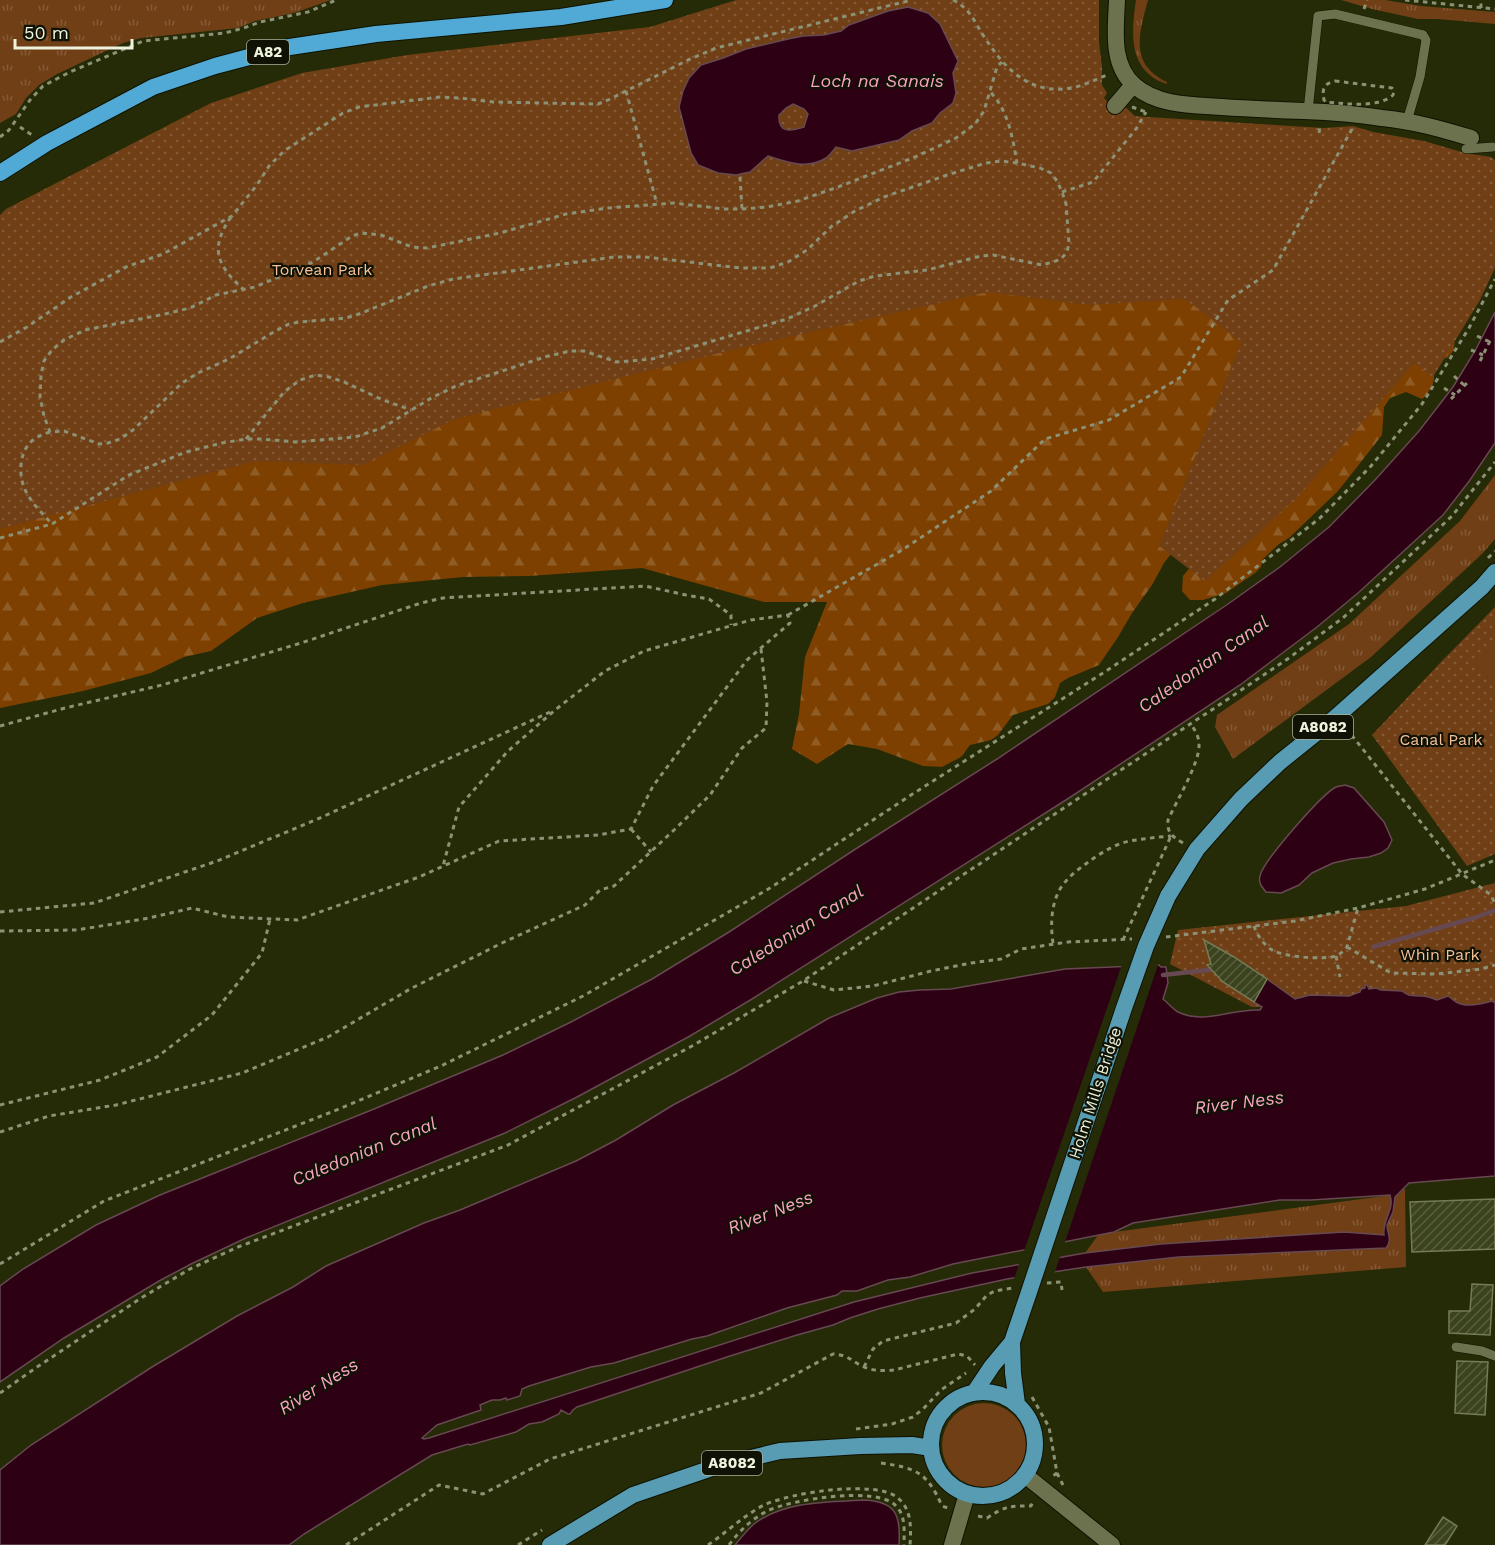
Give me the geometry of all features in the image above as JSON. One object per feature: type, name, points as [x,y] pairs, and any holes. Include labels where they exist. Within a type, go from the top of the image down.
[{"type":"highway","name":"A82","points":[[0,173],[46,143],[153,87],[215,66],[283,48],[376,34],[561,17],[665,0]]},
{"type":"main road","name":"Holm Mills Bridge","points":[[1030,1288],[1146,946],[1168,896],[1197,849],[1241,799],[1280,762],[1336,717],[1482,587],[1495,572]]},
{"type":"main road","name":"A8082","points":[[1030,1288],[1012,1342],[1013,1373],[1034,1431],[1032,1481]]},
{"type":"main road","name":"A8082","points":[[550,1545],[633,1495],[718,1466],[780,1451],[860,1446],[912,1445],[931,1448],[932,1433],[947,1407],[959,1398],[974,1393],[1012,1342]]},
{"type":"main road","points":[[974,1393],[1024,1399]]},
{"type":"main road","points":[[931,1448],[934,1463],[942,1476],[953,1487],[966,1494],[983,1496],[999,1494],[1032,1481]]},
{"type":"street","points":[[1117,0],[1117,49],[1124,73],[1133,86],[1146,94],[1172,102],[1250,109],[1308,111],[1407,121],[1424,124],[1468,144]]},
{"type":"street","points":[[1115,106],[1133,86]]},
{"type":"street","points":[[1032,1481],[1112,1545]]},
{"type":"street","points":[[952,1545],[966,1494]]},
{"type":"lane","points":[[1308,111],[1318,16],[1335,14],[1423,35],[1425,40],[1420,77],[1407,121]]},
{"type":"lane","points":[[1468,144],[1494,148]]},
{"type":"lane","points":[[1456,1347],[1482,1351],[1495,1356]]},
{"type":"path","points":[[0,137],[9,130],[43,86],[143,41],[225,33],[260,22],[308,12],[336,0]]},
{"type":"path","points":[[244,290],[229,275],[219,258],[218,245],[221,231],[269,166],[284,151],[343,113],[359,107],[440,97],[493,102],[598,104],[716,48],[912,0]]},
{"type":"path","points":[[953,0],[971,13],[984,37],[1002,62],[1023,80],[1050,89],[1064,89],[1107,75]]},
{"type":"path","points":[[1363,11],[1367,0]]},
{"type":"path","points":[[1405,0],[1495,9]]},
{"type":"path","points":[[1481,0],[1481,8]]},
{"type":"path","points":[[50,432],[40,397],[44,361],[64,340],[85,330],[190,308],[216,295],[255,287],[313,262],[361,232],[381,235],[412,248],[427,248],[500,233],[566,214],[674,203],[742,210],[798,201],[915,157],[956,138],[975,124],[984,111],[998,67],[1002,62]]},
{"type":"path","points":[[1335,81],[1392,88],[1394,91],[1393,95],[1386,100],[1367,103],[1326,102],[1323,94],[1324,87],[1335,81]]},
{"type":"path","points":[[626,92],[657,204]]},
{"type":"path","points":[[991,93],[1005,115],[1015,146],[1017,163]]},
{"type":"path","points":[[1309,93],[1323,94]]},
{"type":"path","points":[[1062,192],[1093,182],[1136,129],[1146,112]]},
{"type":"path","points":[[444,866],[459,807],[508,751],[605,671],[644,651],[751,620],[788,615],[902,550],[991,491],[1045,440],[1108,420],[1181,377],[1228,300],[1274,270],[1353,126]]},
{"type":"path","points":[[0,538],[52,524],[129,475],[186,452],[246,440],[296,442],[355,437],[382,428],[456,386],[548,356],[584,351],[617,362],[652,359],[787,319],[859,281],[874,276],[927,270],[993,255],[1042,265],[1053,262],[1061,259],[1067,252],[1069,243],[1066,204],[1051,172],[1017,163],[1001,161],[986,163],[921,183],[855,211],[832,226],[807,250],[788,262],[770,268],[741,268],[645,257],[614,257],[453,279],[428,286],[346,318],[289,324],[182,383],[134,430],[120,439],[99,444],[64,431],[50,432],[31,441],[24,450],[20,472],[23,487],[30,499],[52,524]]},
{"type":"path","points":[[740,177],[742,210]]},
{"type":"path","points":[[0,342],[71,297],[126,267],[163,254],[232,216]]},
{"type":"path","points":[[0,1264],[104,1201],[323,1116],[430,1070],[583,996],[770,888],[1206,606],[1320,518],[1371,466],[1422,404],[1469,328],[1495,279]]},
{"type":"path","points":[[1477,336],[1490,342]]},
{"type":"path","points":[[1480,361],[1492,338]]},
{"type":"path","points":[[1471,350],[1483,356]]},
{"type":"path","points":[[246,440],[284,392],[300,380],[316,375],[337,379],[411,410]]},
{"type":"path","points":[[1454,376],[1464,386]]},
{"type":"path","points":[[1451,399],[1468,382]]},
{"type":"path","points":[[1444,387],[1455,395]]},
{"type":"path","points":[[0,1394],[141,1298],[190,1269],[238,1247],[507,1144],[692,1046],[803,981],[1280,664],[1344,617],[1452,516],[1495,462]]},
{"type":"path","points":[[0,726],[162,685],[442,598],[645,586],[709,599],[731,615],[731,626]]},
{"type":"path","points":[[631,829],[653,786],[747,660],[790,623],[788,615]]},
{"type":"path","points":[[0,1132],[49,1116],[117,1106],[242,1073],[328,1036],[420,984],[585,905],[600,890],[614,886],[710,795],[742,748],[766,728],[767,702],[761,648]]},
{"type":"path","points":[[0,912],[94,903],[217,861],[330,813],[555,710]]},
{"type":"path","points":[[1122,940],[1171,836],[1168,820],[1197,757],[1200,746],[1197,734],[1190,723]]},
{"type":"path","points":[[1344,726],[1462,874],[1491,895],[1495,904]]},
{"type":"path","points":[[631,829],[651,852]]},
{"type":"path","points":[[0,931],[77,930],[192,908],[228,917],[297,920],[419,877],[499,841],[598,835],[631,829]]},
{"type":"path","points":[[1053,944],[1051,927],[1057,894],[1065,881],[1095,857],[1111,847],[1128,842],[1171,836],[1184,844]]},
{"type":"path","points":[[1159,938],[1295,921],[1358,908],[1425,889],[1495,860]]},
{"type":"path","points":[[1254,926],[1257,935],[1272,951],[1289,956],[1320,958],[1336,956],[1347,947],[1358,908]]},
{"type":"path","points":[[0,1105],[100,1080],[157,1057],[212,1015],[262,953],[270,918]]},
{"type":"path","points":[[803,981],[834,990],[873,986],[931,971],[1001,959],[1021,949],[1053,944],[1138,939]]},
{"type":"path","points":[[1347,947],[1391,973],[1436,974],[1481,969],[1495,965]]},
{"type":"path","points":[[1336,956],[1340,977]]},
{"type":"path","points":[[864,1367],[873,1349],[883,1341],[956,1323],[975,1310],[987,1295],[995,1291],[1061,1282],[1062,1290]]},
{"type":"path","points":[[346,1545],[439,1485],[483,1494],[550,1459],[761,1393],[833,1354],[845,1355],[864,1367],[874,1370],[894,1370],[963,1354],[968,1356],[975,1365]]},
{"type":"path","points":[[875,1462],[914,1470],[931,1483],[942,1506],[962,1512],[987,1518],[1011,1506],[1031,1506],[1032,1481],[1057,1473],[1049,1428],[1024,1399]]},
{"type":"path","points":[[708,1545],[740,1520],[778,1500],[811,1492],[861,1490],[884,1491],[898,1498],[909,1517],[910,1545]]},
{"type":"path","points":[[729,1545],[742,1528],[752,1520],[781,1505],[801,1500],[866,1495],[887,1499],[898,1509],[904,1522],[903,1545]]},
{"type":"green space","points":[[0,0],[331,0],[294,13],[255,21],[238,28],[141,38],[123,43],[39,85],[26,98],[16,114],[0,123]]},
{"type":"green space","name":"Torvean Park","points":[[736,0],[1099,0],[1102,85],[1107,93],[1104,98],[1117,112],[1125,107],[1135,116],[1147,117],[1324,128],[1353,126],[1491,157],[1495,160],[1495,268],[1480,300],[1433,377],[1414,363],[1296,499],[1205,581],[1159,546],[1241,342],[1185,299],[1088,305],[988,292],[736,349],[455,419],[362,465],[255,461],[0,529],[0,215],[6,209],[211,103],[302,73],[407,55],[650,27]]},
{"type":"green space","points":[[1136,0],[1148,0],[1140,36],[1142,57],[1155,75],[1167,84],[1154,78],[1139,61],[1133,38]]},
{"type":"green space","points":[[1341,0],[1385,0],[1421,6],[1495,12],[1495,24],[1418,19]]},
{"type":"green space","points":[[1170,286],[1252,343],[1183,538],[1164,563],[1099,665],[1060,683],[1055,697],[1048,704],[1013,715],[998,735],[991,740],[970,745],[961,757],[942,767],[923,766],[877,749],[848,744],[817,764],[792,749],[799,714],[805,657],[827,602],[764,602],[642,568],[529,576],[463,577],[382,585],[303,603],[257,618],[211,651],[184,657],[151,673],[83,691],[0,708],[0,515],[16,507],[425,426],[924,288]]},
{"type":"green space","points":[[1455,331],[1454,350],[1447,358],[1433,359],[1434,377],[1430,390],[1422,399],[1406,392],[1390,398],[1384,407],[1382,435],[1338,491],[1289,538],[1263,559],[1261,567],[1255,573],[1226,593],[1203,600],[1190,600],[1182,591],[1183,576],[1254,489]]},
{"type":"green space","points":[[1495,475],[1495,539],[1483,553],[1371,657],[1233,759],[1215,727],[1217,715],[1349,624],[1460,521]]},
{"type":"green space","name":"Canal Park","points":[[1495,607],[1495,854],[1467,866],[1372,735]]},
{"type":"green space","points":[[1495,644],[1495,687],[1474,661]]},
{"type":"green space","name":"Whin Park","points":[[1495,883],[1495,1008],[1252,1007],[1170,964],[1178,930],[1406,906]]},
{"type":"green space","points":[[1405,1188],[1406,1267],[1103,1292],[1086,1267],[1085,1253],[1099,1234],[1399,1194]]},
{"type":"green space","points":[[984,1403],[1007,1410],[1019,1422],[1026,1445],[1019,1468],[1007,1480],[984,1487],[961,1480],[949,1468],[942,1445],[949,1422],[961,1410]]},
{"type":"water","name":"Loch na Sanais","points":[[908,7],[928,13],[940,24],[958,61],[953,73],[956,93],[953,103],[932,123],[912,131],[899,140],[852,151],[836,147],[826,158],[812,164],[797,164],[768,156],[750,172],[736,175],[718,173],[698,165],[691,153],[679,107],[689,78],[701,65],[746,49],[803,36],[841,31],[849,25],[888,11]],"holes":[[[793,104],[804,109],[808,114],[804,127],[790,130],[783,128],[779,115],[786,108]]]},
{"type":"water","name":"Caledonian Canal","points":[[1495,312],[1495,443],[1470,480],[1443,515],[1358,593],[1240,685],[1069,798],[690,1036],[505,1133],[246,1238],[191,1264],[64,1338],[0,1382],[0,1286],[23,1269],[96,1225],[160,1195],[503,1055],[652,979],[997,759],[1280,567],[1329,527],[1419,431],[1453,387]]},
{"type":"water","points":[[1345,785],[1354,788],[1384,822],[1392,840],[1388,848],[1369,857],[1333,863],[1312,873],[1299,885],[1281,893],[1266,892],[1261,885],[1260,876],[1271,857],[1294,828],[1329,792]]},
{"type":"water","name":"River Ness","points":[[1159,965],[1166,967],[1168,983],[1163,999],[1178,1012],[1198,1017],[1260,1010],[1262,1007],[1254,1002],[1267,979],[1295,999],[1310,995],[1349,996],[1360,992],[1367,985],[1369,989],[1402,991],[1409,995],[1426,996],[1437,1000],[1448,996],[1464,1005],[1492,1001],[1495,1003],[1495,1176],[1409,1183],[1395,1197],[1393,1212],[1387,1225],[1389,1239],[1386,1248],[1179,1257],[1086,1267],[1007,1279],[878,1309],[577,1407],[570,1414],[561,1410],[559,1414],[542,1422],[529,1424],[516,1432],[432,1455],[289,1545],[0,1545],[0,1470],[31,1445],[152,1367],[326,1266],[576,1161],[829,1018],[877,998],[899,992],[951,989],[1065,969]],"holes":[[[1390,1195],[1384,1235],[1344,1232],[1161,1244],[1085,1253],[972,1273],[854,1302],[429,1438],[422,1438],[437,1425],[481,1410],[480,1405],[492,1400],[506,1398],[507,1400],[520,1396],[522,1389],[529,1386],[707,1336],[787,1308],[837,1295],[842,1291],[857,1291],[888,1280],[910,1277],[953,1264],[1114,1232],[1133,1223],[1280,1200]]]},
{"type":"water","points":[[863,1500],[883,1503],[894,1512],[899,1525],[899,1545],[735,1545],[754,1524],[779,1511],[806,1504]]},
{"type":"pier","points":[[1159,962],[1064,1245],[1023,1254],[1122,964]]},
{"type":"pier","points":[[1061,1254],[1054,1275],[1013,1281],[1020,1262]]},
{"type":"building","points":[[1204,940],[1267,979],[1254,1002],[1223,982],[1207,965],[1211,964]]},
{"type":"building","points":[[1495,1199],[1495,1249],[1412,1252],[1410,1202]]},
{"type":"building","points":[[1472,1284],[1493,1285],[1490,1335],[1449,1333],[1449,1311],[1470,1311]]},
{"type":"building","points":[[1457,1361],[1488,1362],[1485,1415],[1455,1413]]},
{"type":"building","points":[[1443,1517],[1457,1526],[1445,1545],[1425,1545]]},
{"type":"waterway","points":[[1373,947],[1495,910]]},
{"type":"waterway","points":[[1163,975],[1217,969]]}]
